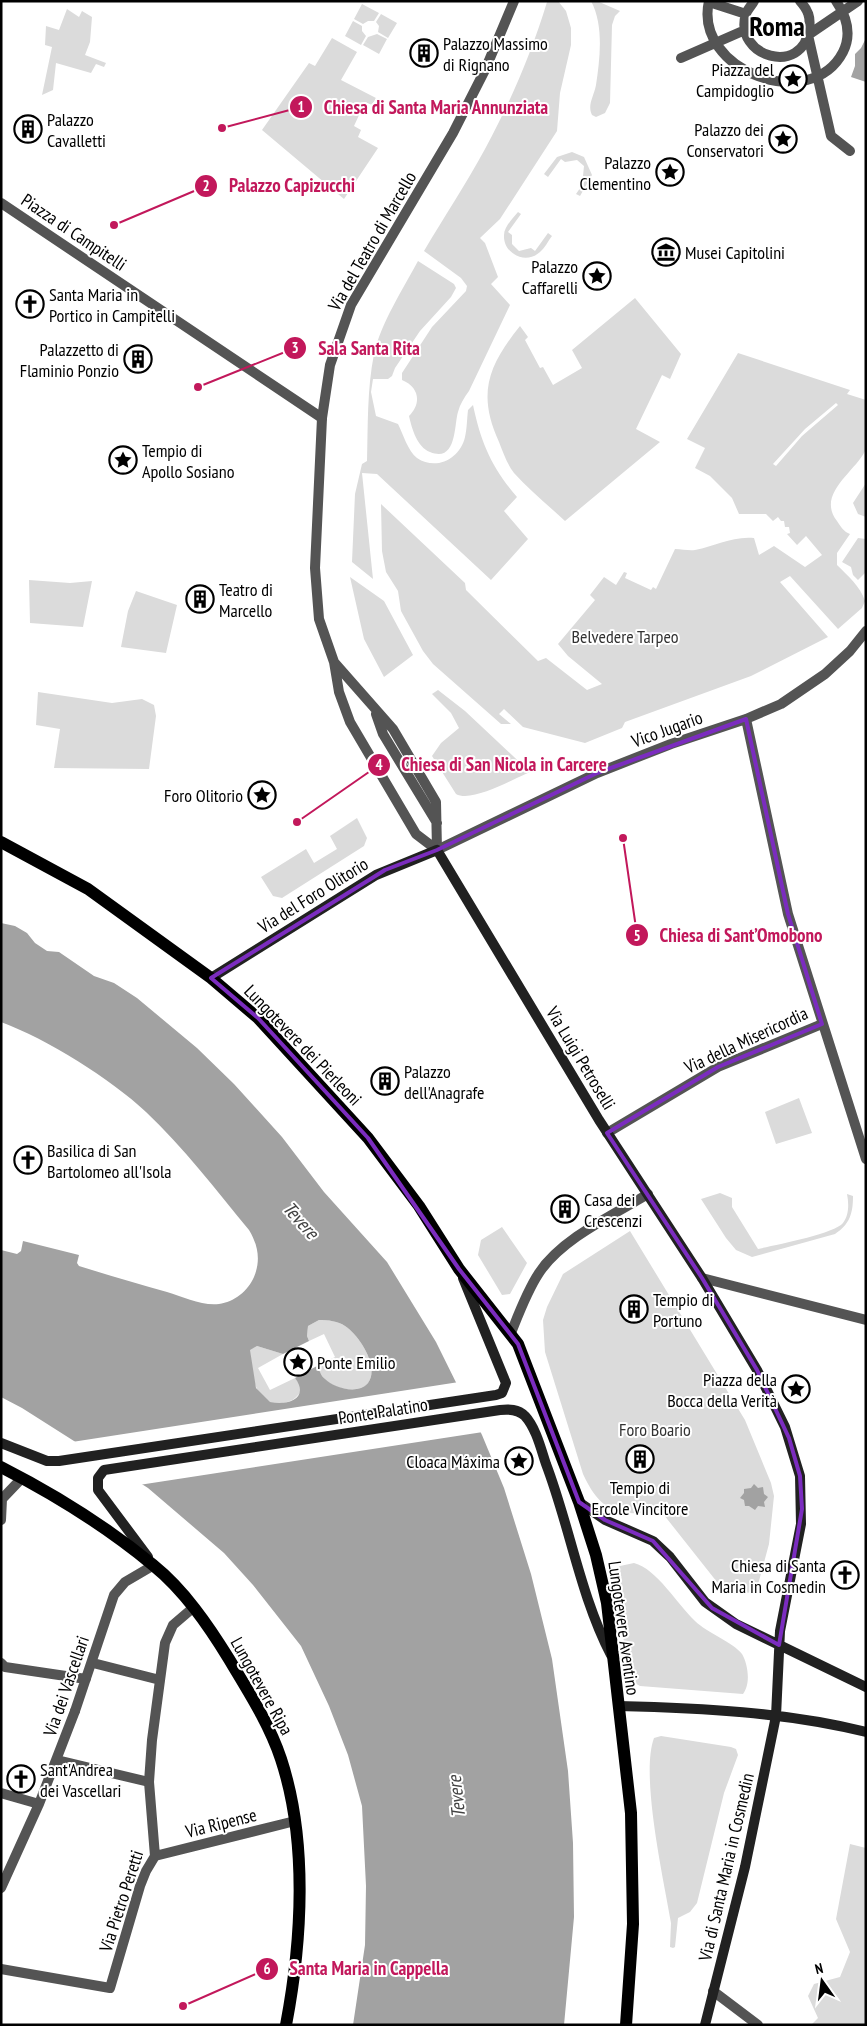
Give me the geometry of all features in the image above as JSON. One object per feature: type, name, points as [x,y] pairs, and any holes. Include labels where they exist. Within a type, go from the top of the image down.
[{"type":"main road","name":"Lungotevere dei Pierleoni","points":[[1,842],[88,889],[212,978],[258,1018],[368,1138],[419,1206],[460,1269]]},
{"type":"main road","name":"Via del Foro Olitorio","points":[[212,978],[376,875],[437,850]]},
{"type":"main road","name":"Via Luigi Petroselli","points":[[437,850],[607,1133],[702,1278]]},
{"type":"main road","name":"Lungotevere Aventino","points":[[460,1269],[511,1333],[527,1364],[579,1502],[596,1555],[607,1603],[630,1812],[632,1853],[632,1959],[626,2025]]},
{"type":"main road","name":"Ponte Palatino","points":[[1,1443],[47,1461],[59,1461],[502,1393],[506,1383],[460,1269]]},
{"type":"main road","points":[[702,1278],[757,1370],[779,1412],[800,1476],[802,1524],[783,1611],[779,1645]]},
{"type":"main road","name":"Ponte Palatino","points":[[154,1565],[100,1494],[97,1484],[100,1473],[112,1468],[500,1410],[515,1410],[523,1414],[534,1432],[566,1524],[590,1608],[613,1658]]},
{"type":"main road","name":"Lungotevere Ripa","points":[[1,1466],[63,1500],[154,1565],[194,1607],[242,1680],[269,1729],[287,1779],[296,1821],[299,1873],[297,1927],[286,2025]]},
{"type":"main road","points":[[579,1502],[605,1520],[653,1541],[670,1557],[712,1608],[736,1624],[866,1687]]},
{"type":"main road","name":"Via di Santa Maria in Cosmedin","points":[[704,2025],[744,1867],[776,1716],[779,1645]]},
{"type":"main road","points":[[618,1706],[776,1716],[866,1732]]},
{"type":"street","name":"Via del Teatro di Marcello","points":[[437,850],[416,834],[350,722],[339,692],[334,662],[319,619],[315,584],[322,418],[332,356],[351,305],[453,133],[485,70],[514,1]]},
{"type":"street","points":[[754,1],[746,14],[745,30],[753,46],[767,56],[784,58],[800,49],[808,35],[811,18],[800,1]]},
{"type":"street","points":[[746,14],[709,2],[707,24],[715,43],[734,63],[759,76],[790,82],[818,76],[834,65],[844,48],[848,30],[843,12],[836,1]]},
{"type":"street","points":[[808,35],[858,1]]},
{"type":"street","points":[[681,58],[745,30]]},
{"type":"street","points":[[808,35],[831,136],[850,151]]},
{"type":"street","name":"Piazza di Campitelli","points":[[1,202],[322,418]]},
{"type":"street","name":"Vico Jugario","points":[[437,850],[597,773],[782,704],[824,674],[846,655],[866,631]]},
{"type":"street","name":"Via del Teatro di Marcello","points":[[334,662],[355,684],[374,709],[383,734],[437,824],[437,850]]},
{"type":"street","points":[[746,719],[769,834],[788,914],[866,1159]]},
{"type":"street","name":"Via della Misericordia","points":[[607,1133],[718,1068],[822,1024]]},
{"type":"street","points":[[511,1333],[529,1291],[548,1261],[586,1232],[648,1194]]},
{"type":"street","points":[[702,1278],[866,1320]]},
{"type":"street","points":[[1,1520],[2,1499],[22,1478]]},
{"type":"street","name":"Via dei Vascellari","points":[[1,1888],[57,1760],[93,1662],[114,1595],[125,1582],[154,1565]]},
{"type":"street","name":"Via Pietro Peretti","points":[[1,1969],[110,1988],[143,1879],[155,1856],[149,1782],[160,1680],[168,1636],[173,1625],[194,1607]]},
{"type":"street","points":[[93,1662],[160,1680]]},
{"type":"street","points":[[1,1664],[5,1667],[86,1680]]},
{"type":"street","points":[[57,1760],[149,1782]]},
{"type":"street","points":[[1,1793],[39,1804]]},
{"type":"street","name":"Via Ripense","points":[[155,1856],[296,1821]]},
{"type":"street","points":[[714,1991],[758,2025]]},
{"type":"highlighted area","points":[[746,719],[788,914],[822,1024],[718,1067],[607,1133],[702,1278],[757,1370],[789,1438],[800,1476],[802,1509],[779,1645],[712,1608],[653,1541],[605,1520],[579,1502],[518,1344],[459,1269],[368,1138],[258,1018],[211,978],[385,870],[437,850],[597,773]]},
{"type":"green space","points":[[558,1],[566,11],[571,28],[571,45],[560,93],[557,131],[500,219],[480,238],[485,243],[498,277],[491,284],[510,305],[460,406],[450,448],[439,454],[430,452],[425,450],[418,442],[414,432],[409,416],[416,406],[417,396],[412,387],[402,380],[402,373],[432,327],[466,291],[467,286],[461,278],[424,251],[478,162],[503,114],[520,77],[547,2]]},
{"type":"green space","points":[[591,1],[597,1],[620,11],[615,16],[612,25],[610,103],[605,113],[596,117],[592,115],[590,108],[596,85],[600,42],[598,21]]},
{"type":"green space","points":[[362,4],[379,13],[374,21],[368,21],[363,24],[354,19]]},
{"type":"green space","points":[[67,9],[79,17],[82,11],[92,17],[90,42],[85,55],[106,63],[104,67],[96,64],[91,73],[56,63],[53,90],[42,95],[52,47],[45,45],[46,26],[59,30]]},
{"type":"green space","points":[[381,14],[397,23],[388,38],[378,32],[379,26],[376,22]]},
{"type":"green space","points":[[353,21],[362,26],[362,31],[366,36],[361,45],[345,36]]},
{"type":"green space","points":[[377,34],[387,39],[379,54],[363,45],[368,37]]},
{"type":"green space","points":[[332,38],[357,52],[341,80],[376,98],[372,105],[365,102],[354,126],[361,130],[358,137],[378,148],[344,199],[262,130],[309,63],[315,66]]},
{"type":"green space","points":[[572,152],[584,157],[592,175],[580,196],[576,194],[587,178],[583,176],[584,166],[577,160],[565,162],[561,159],[548,177],[544,174],[557,157]]},
{"type":"green space","points":[[518,212],[521,214],[508,232],[512,235],[512,244],[519,251],[531,248],[535,251],[548,233],[552,236],[542,250],[528,258],[511,252],[505,242],[505,229]]},
{"type":"green space","points":[[418,261],[454,284],[456,288],[451,297],[420,331],[395,368],[392,376],[388,379],[373,379],[371,392],[376,416],[398,424],[408,447],[417,458],[424,462],[439,463],[453,457],[462,445],[466,434],[468,410],[473,405],[484,443],[494,465],[517,497],[504,511],[528,539],[491,580],[377,474],[362,473],[373,579],[352,562],[355,494],[362,464],[367,461],[369,394],[374,354],[387,318]]},
{"type":"green space","points":[[635,298],[681,354],[670,379],[662,375],[636,429],[660,442],[565,521],[526,485],[509,466],[492,425],[488,409],[489,381],[493,368],[500,354],[520,326],[528,337],[525,340],[540,368],[543,367],[553,385],[582,368],[572,350]]},
{"type":"green space","name":"Belvedere Tarpeo","points":[[738,353],[850,390],[847,394],[866,400],[865,451],[839,484],[831,502],[832,511],[837,521],[844,531],[850,534],[837,553],[837,565],[860,591],[865,601],[862,608],[838,629],[790,576],[780,582],[828,637],[751,676],[625,722],[622,728],[585,743],[523,727],[504,709],[499,714],[511,724],[501,724],[433,664],[423,651],[401,611],[398,591],[386,572],[382,551],[381,504],[465,583],[466,590],[538,661],[546,658],[587,690],[602,684],[568,656],[558,644],[595,600],[590,595],[604,577],[616,585],[624,572],[627,573],[625,578],[651,590],[653,587],[656,589],[675,549],[695,550],[738,538],[754,538],[759,555],[774,546],[805,567],[822,555],[806,536],[797,545],[787,534],[790,533],[789,527],[785,527],[784,521],[781,521],[778,517],[773,521],[766,514],[739,514],[732,498],[710,476],[695,468],[705,448],[687,439]],"holes":[[[836,403],[838,405],[802,436],[776,466],[773,464],[805,429]]]},
{"type":"green space","points":[[866,483],[866,517],[858,514],[853,503]]},
{"type":"green space","points":[[858,538],[866,539],[866,572],[858,580],[853,575],[851,567],[842,562]]},
{"type":"green space","points":[[350,577],[384,601],[413,655],[384,677],[364,639]]},
{"type":"green space","points":[[29,580],[70,583],[92,581],[83,627],[30,623]]},
{"type":"green space","points":[[136,591],[177,605],[166,653],[121,647],[128,611]]},
{"type":"green space","points":[[438,690],[465,711],[530,772],[482,793],[463,796],[456,794],[432,756],[441,743],[459,728],[451,713],[432,694]]},
{"type":"green space","points":[[38,692],[112,703],[142,699],[154,705],[156,716],[149,769],[54,768],[60,729],[36,725]]},
{"type":"green space","points":[[357,818],[367,838],[364,846],[282,898],[273,896],[261,877],[306,849],[314,863],[337,849],[330,836]]},
{"type":"green space","points":[[799,1098],[812,1133],[776,1144],[765,1112]]},
{"type":"green space","points":[[720,1193],[732,1198],[732,1207],[758,1249],[804,1239],[837,1227],[843,1223],[847,1213],[847,1194],[853,1196],[853,1202],[850,1218],[835,1234],[752,1257],[736,1250],[701,1199]]},
{"type":"green space","points":[[502,1227],[527,1263],[510,1294],[502,1295],[478,1255],[481,1240]]},
{"type":"green space","name":"Foro Boario","points":[[630,1231],[745,1420],[771,1483],[774,1496],[769,1544],[756,1592],[733,1594],[717,1582],[660,1510],[634,1513],[613,1510],[597,1497],[583,1474],[545,1352],[543,1320],[547,1307],[563,1274]]},
{"type":"green space","points":[[319,1320],[342,1324],[362,1344],[370,1360],[371,1369],[371,1376],[368,1383],[364,1386],[354,1389],[342,1388],[332,1385],[323,1377],[317,1366],[335,1357],[324,1334],[309,1341],[307,1336],[308,1326]]},
{"type":"green space","points":[[257,1346],[283,1354],[258,1368],[270,1390],[295,1378],[300,1384],[301,1391],[293,1400],[285,1403],[273,1403],[265,1399],[260,1393],[255,1385],[250,1357],[250,1349]]},
{"type":"green space","points":[[634,1563],[651,1572],[695,1621],[733,1645],[742,1654],[748,1674],[746,1690],[743,1694],[640,1686],[633,1682],[609,1574],[620,1566]]},
{"type":"green space","points":[[661,1736],[731,1747],[736,1749],[738,1755],[724,1793],[697,1903],[690,1912],[678,1918],[675,1947],[673,1948],[670,1947],[671,1923],[651,1802],[650,1755],[654,1738]]},
{"type":"green space","points":[[850,1844],[866,1848],[866,2025],[811,2025],[818,2018],[808,1996],[814,1984],[840,1977],[850,1952],[836,1919]]},
{"type":"water","points":[[866,38],[866,82],[851,77],[855,66],[855,54],[861,48]]},
{"type":"water","name":"Tevere","points":[[1,923],[15,926],[27,933],[35,943],[47,951],[59,952],[94,976],[114,983],[137,998],[197,1048],[234,1084],[282,1137],[324,1192],[387,1262],[436,1342],[482,1435],[504,1488],[531,1574],[552,1659],[568,1771],[573,1843],[574,1917],[564,2025],[353,2025],[365,1945],[366,1886],[362,1806],[348,1755],[329,1706],[301,1646],[253,1585],[224,1553],[148,1488],[22,1408],[1,1397],[1,1250],[17,1254],[21,1251],[23,1241],[79,1255],[77,1263],[79,1266],[193,1301],[219,1304],[235,1298],[244,1291],[254,1277],[258,1259],[255,1241],[249,1230],[187,1155],[132,1099],[58,1049],[1,1022]],"holes":[[[319,1320],[342,1324],[356,1336],[370,1360],[371,1376],[368,1383],[358,1389],[346,1389],[329,1382],[324,1378],[317,1366],[295,1378],[300,1391],[295,1399],[284,1403],[270,1402],[256,1388],[250,1350],[257,1346],[283,1354],[309,1341],[307,1336],[308,1326]]]},
{"type":"water","points":[[754,1484],[758,1488],[763,1487],[764,1494],[768,1497],[764,1502],[765,1507],[758,1506],[755,1510],[745,1506],[744,1500],[740,1498],[744,1493],[744,1489],[751,1488]]},
{"type":"pier","points":[[459,1382],[483,1432],[139,1485],[72,1442]]},
{"type":"place","name":"Palazzo Massimo di Rignano","points":[[424,53]]},
{"type":"place","name":"Piazza del Campidoglio","points":[[793,79]]},
{"type":"place","name":"Chiesa di Santa Maria Annunziata","points":[[222,128]]},
{"type":"place","name":"Palazzo Cavalletti","points":[[28,129]]},
{"type":"place","name":"Palazzo dei Conservatori","points":[[783,139]]},
{"type":"place","name":"Palazzo Clementino","points":[[670,172]]},
{"type":"place","name":"Palazzo Capizucchi","points":[[114,225]]},
{"type":"place","name":"Musei Capitolini","points":[[666,252]]},
{"type":"place","name":"Palazzo Caffarelli","points":[[597,276]]},
{"type":"place","name":"Santa Maria in Portico in Campitelli","points":[[30,304]]},
{"type":"place","name":"Palazzetto di Flaminio Ponzio","points":[[138,359]]},
{"type":"place","name":"Sala Santa Rita","points":[[198,387]]},
{"type":"place","name":"Tempio di Apollo Sosiano","points":[[123,460]]},
{"type":"place","name":"Teatro di Marcello","points":[[200,599]]},
{"type":"place","name":"Foro Olitorio","points":[[262,795]]},
{"type":"place","name":"Chiesa di San Nicola in Carcere","points":[[297,822]]},
{"type":"place","name":"Chiesa di Sant’Omobono","points":[[623,838]]},
{"type":"place","name":"Palazzo dell'Anagrafe","points":[[385,1081]]},
{"type":"place","name":"Basilica di San Bartolomeo all'Isola","points":[[28,1160]]},
{"type":"place","name":"Casa dei Crescenzi","points":[[565,1209]]},
{"type":"place","name":"Tempio di Portuno","points":[[634,1309]]},
{"type":"place","name":"Ponte Emilio","points":[[298,1362]]},
{"type":"place","name":"Piazza della Bocca della Verità","points":[[796,1389]]},
{"type":"place","name":"Tempio di Ercole Vincitore","points":[[640,1459]]},
{"type":"place","name":"Cloaca Máxima","points":[[519,1461]]},
{"type":"place","name":"Chiesa di Santa Maria in Cosmedin","points":[[845,1575]]},
{"type":"place","name":"Sant'Andrea dei Vascellari","points":[[21,1779]]},
{"type":"place","name":"Santa Maria in Cappella","points":[[183,2006]]},
{"type":"district","name":"Roma","points":[[777,25]]}]
